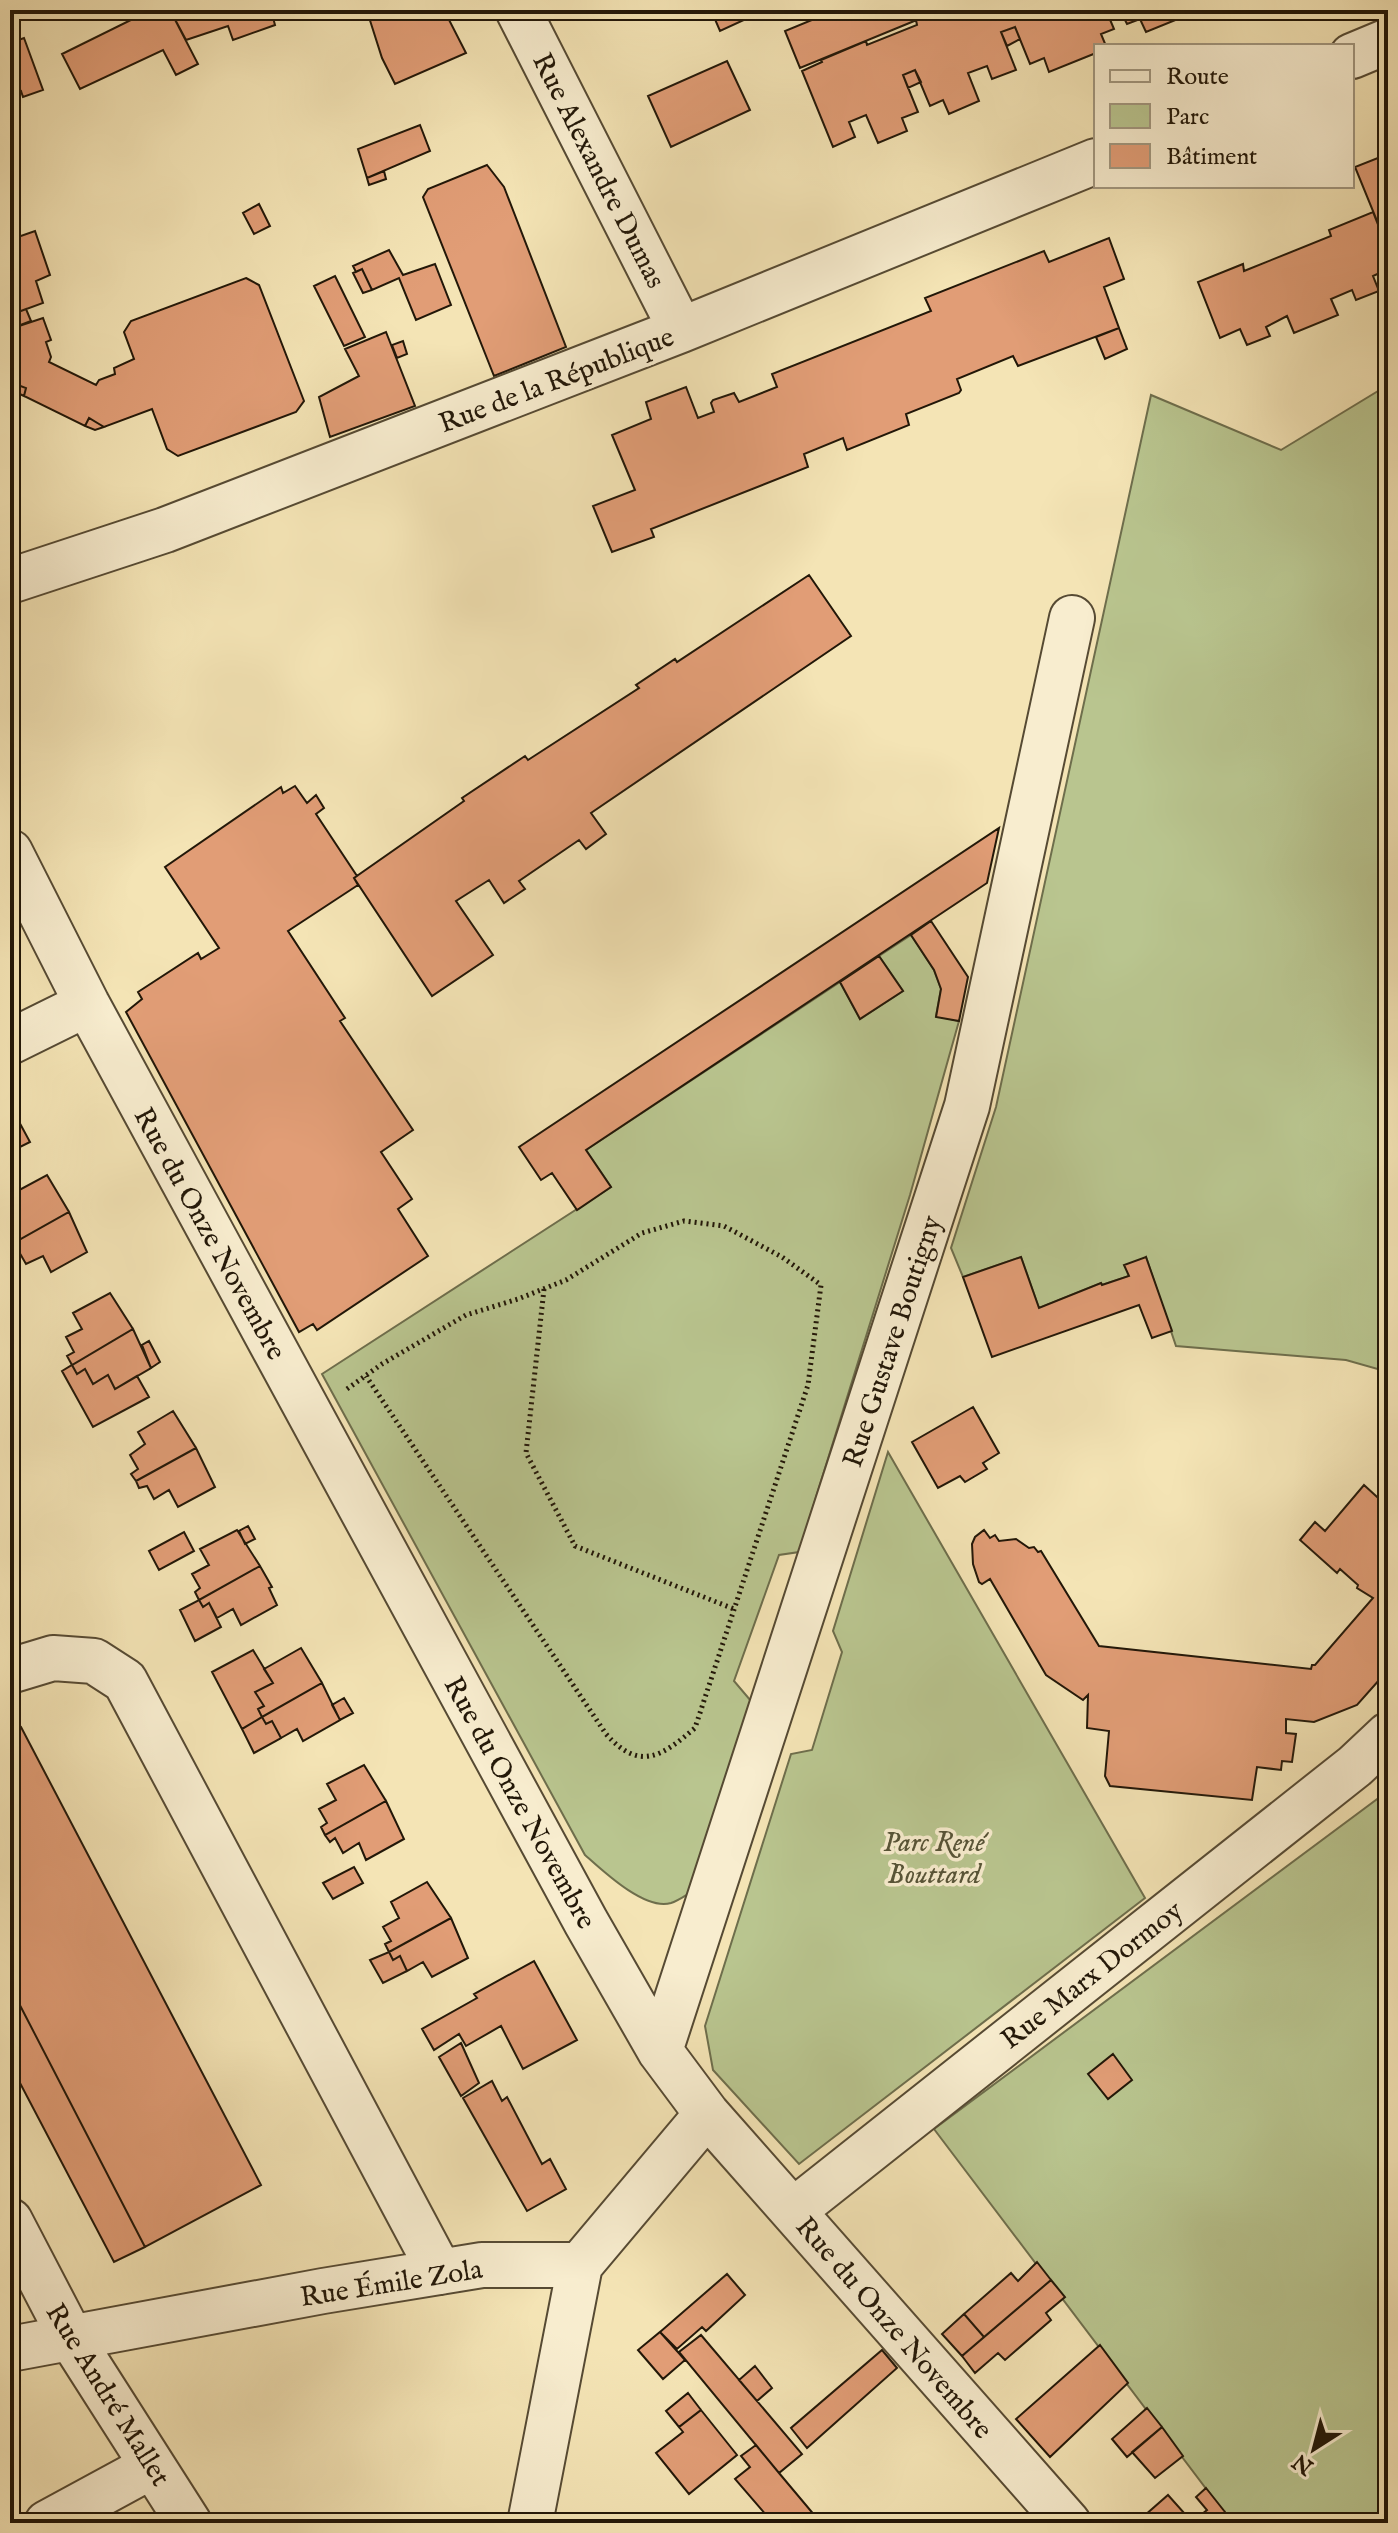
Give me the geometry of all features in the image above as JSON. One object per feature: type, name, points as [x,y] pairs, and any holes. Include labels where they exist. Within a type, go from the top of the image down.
[{"type":"street","name":"Rue Alexandre Dumas","points":[[518,10],[681,330]]},
{"type":"street","points":[[1354,55],[1388,41]]},
{"type":"street","name":"Rue de la République","points":[[10,581],[165,530],[681,330],[1094,162]]},
{"type":"street","name":"Rue Gustave Boutigny","points":[[660,2051],[967,1106],[1072,618]]},
{"type":"street","name":"Rue du Onze Novembre","points":[[10,852],[87,1004],[660,2051],[707,2114],[1068,2523]]},
{"type":"street","points":[[10,1042],[87,1004]]},
{"type":"street","points":[[10,1671],[53,1658],[94,1661],[125,1681],[440,2272]]},
{"type":"street","name":"Rue Marx Dormoy","points":[[793,2211],[1355,1766],[1388,1735]]},
{"type":"street","points":[[530,2523],[580,2265],[707,2114]]},
{"type":"street","name":"Rue André Mallet","points":[[10,2221],[71,2338],[189,2523]]},
{"type":"street","name":"Rue Émile Zola","points":[[10,2349],[482,2265],[580,2265]]},
{"type":"street","points":[[47,2523],[152,2466]]},
{"type":"path","points":[[310,1415],[366,1376],[466,1315],[566,1280],[642,1233],[684,1221],[724,1226],[782,1257],[821,1285],[808,1385],[695,1728],[670,1749],[642,1758],[621,1751],[606,1734],[366,1376]]},
{"type":"path","points":[[544,1289],[526,1453],[575,1546],[734,1609]]},
{"type":"green space","points":[[1388,385],[1388,1372],[1346,1360],[1176,1346],[1146,1257],[1129,1276],[1101,1283],[1039,1308],[1021,1257],[963,1277],[951,1248],[996,1107],[1151,395],[1281,450]]},
{"type":"green space","points":[[911,935],[934,970],[941,989],[936,1016],[959,1021],[910,1195],[799,1552],[779,1555],[734,1681],[751,1701],[688,1894],[671,1903],[649,1901],[625,1888],[585,1855],[322,1374],[611,1187],[586,1150],[840,982],[860,1019],[903,991],[879,956]]},
{"type":"green space","name":"Parc René Bouttard","points":[[888,1452],[1145,1898],[799,2164],[713,2070],[705,2026],[791,1754],[812,1750],[842,1652],[833,1631]]},
{"type":"green space","points":[[1388,1791],[1388,2523],[1232,2523],[934,2129]]},
{"type":"building","points":[[151,10],[170,10],[198,64],[176,75],[163,50],[80,89],[62,54]]},
{"type":"building","points":[[170,10],[271,10],[275,25],[233,40],[228,26],[186,40]]},
{"type":"building","points":[[444,10],[466,53],[395,84],[382,58],[367,11]]},
{"type":"building","points":[[711,10],[742,10],[746,19],[720,31]]},
{"type":"building","points":[[836,10],[941,10],[800,68],[785,31]]},
{"type":"building","points":[[941,10],[1106,10],[1114,29],[1101,34],[1105,44],[1094,44],[1094,54],[1049,72],[1044,58],[1030,64],[1015,27],[1001,32],[1016,70],[992,79],[987,66],[968,73],[979,101],[949,114],[943,100],[930,106],[915,70],[903,75],[918,112],[902,118],[907,131],[878,143],[866,115],[849,122],[855,137],[833,147],[802,71],[866,41],[867,45],[917,25],[916,20]]},
{"type":"building","points":[[1120,10],[1200,10],[1146,32],[1140,19],[1127,24]]},
{"type":"building","points":[[1015,27],[1020,39],[1007,46],[1001,32]]},
{"type":"building","points":[[24,38],[43,90],[23,97],[21,91],[10,95],[10,43]]},
{"type":"building","points":[[727,61],[750,110],[671,147],[648,96]]},
{"type":"building","points":[[915,70],[921,82],[908,88],[903,75]]},
{"type":"building","points":[[420,125],[430,151],[367,178],[358,149]]},
{"type":"building","points":[[1388,154],[1388,216],[1377,221],[1355,167]]},
{"type":"building","points":[[487,165],[504,187],[566,347],[494,376],[423,197],[428,189]]},
{"type":"building","points":[[384,171],[386,179],[369,185],[367,178]]},
{"type":"building","points":[[259,204],[270,226],[254,234],[243,213]]},
{"type":"building","points":[[1373,212],[1388,250],[1388,269],[1373,276],[1379,291],[1356,300],[1352,290],[1331,299],[1338,315],[1294,333],[1287,316],[1266,327],[1270,336],[1247,345],[1240,329],[1220,338],[1198,282],[1243,264],[1244,271],[1331,236],[1329,230]]},
{"type":"building","points":[[10,215],[18,237],[35,231],[50,275],[36,281],[43,303],[10,315]]},
{"type":"building","points":[[1109,238],[1124,279],[1104,287],[1119,328],[1018,366],[1013,356],[957,379],[961,390],[959,393],[906,414],[909,425],[847,450],[843,438],[804,454],[808,467],[651,529],[654,537],[612,552],[593,506],[635,490],[612,435],[651,419],[646,402],[686,387],[698,418],[714,412],[713,400],[734,393],[739,402],[777,387],[772,374],[931,311],[925,298],[1044,251],[1049,262]]},
{"type":"building","points":[[389,250],[403,275],[435,264],[451,305],[416,320],[399,278],[372,290],[362,269],[356,272],[353,266]]},
{"type":"building","points":[[362,269],[372,290],[363,293],[353,273]]},
{"type":"building","points":[[335,276],[365,337],[344,346],[314,286]]},
{"type":"building","points":[[246,278],[259,285],[304,401],[296,412],[178,456],[167,449],[152,409],[104,427],[89,418],[85,426],[24,396],[26,388],[10,382],[10,329],[43,318],[51,340],[46,342],[51,357],[49,362],[96,385],[99,380],[115,374],[114,368],[134,359],[124,332],[131,321]]},
{"type":"building","points":[[26,309],[31,321],[10,329],[10,315]]},
{"type":"building","points":[[1119,328],[1127,349],[1105,359],[1096,337]]},
{"type":"building","points":[[386,332],[415,406],[330,437],[319,397],[359,376],[345,349]]},
{"type":"building","points":[[403,341],[407,354],[397,358],[392,345]]},
{"type":"building","points":[[10,382],[26,388],[24,396],[11,390]]},
{"type":"building","points":[[89,418],[104,427],[95,430],[85,426]]},
{"type":"building","points":[[809,575],[851,636],[591,813],[606,834],[586,849],[579,840],[519,881],[525,889],[504,903],[489,880],[456,901],[493,955],[432,996],[354,878],[525,756],[528,760],[639,688],[636,685],[675,659],[677,662]]},
{"type":"building","points":[[295,786],[307,803],[316,795],[324,808],[316,814],[357,876],[354,878],[358,885],[288,931],[345,1018],[340,1021],[413,1130],[381,1152],[412,1199],[398,1209],[428,1256],[317,1330],[313,1324],[299,1332],[126,1012],[142,999],[138,992],[198,953],[201,959],[219,948],[165,867],[281,787],[283,793]]},
{"type":"building","points":[[999,828],[987,883],[586,1150],[611,1187],[577,1210],[552,1173],[541,1180],[519,1147]]},
{"type":"building","points":[[931,921],[968,977],[959,1021],[936,1017],[941,989],[934,970],[911,935]]},
{"type":"building","points":[[879,956],[903,991],[860,1019],[840,982]]},
{"type":"building","points":[[10,1105],[30,1142],[10,1152]]},
{"type":"building","points":[[47,1175],[69,1212],[10,1245],[10,1215],[18,1210],[10,1195]]},
{"type":"building","points":[[69,1212],[87,1252],[51,1272],[43,1256],[26,1264],[18,1250],[11,1253],[10,1245]]},
{"type":"building","points":[[1021,1257],[1039,1308],[1101,1283],[1129,1276],[1124,1265],[1146,1257],[1172,1331],[1152,1338],[1139,1305],[992,1357],[963,1277]]},
{"type":"building","points":[[110,1293],[133,1329],[72,1365],[67,1356],[74,1352],[66,1337],[82,1329],[73,1313]]},
{"type":"building","points":[[133,1329],[151,1368],[115,1389],[108,1375],[93,1384],[85,1369],[77,1374],[72,1365]]},
{"type":"building","points":[[149,1341],[160,1362],[151,1368],[142,1345]]},
{"type":"building","points":[[72,1365],[77,1374],[85,1369],[93,1384],[108,1375],[115,1389],[137,1376],[149,1397],[93,1427],[62,1371]]},
{"type":"building","points":[[973,1407],[999,1453],[983,1463],[987,1469],[965,1482],[960,1476],[938,1488],[912,1442]]},
{"type":"building","points":[[173,1411],[196,1448],[136,1481],[131,1474],[138,1469],[130,1455],[145,1444],[138,1432]]},
{"type":"building","points":[[196,1448],[215,1487],[178,1507],[169,1490],[154,1499],[147,1486],[139,1488],[136,1481]]},
{"type":"building","points":[[1364,1485],[1388,1507],[1388,1670],[1357,1705],[1314,1722],[1286,1719],[1286,1733],[1296,1734],[1292,1762],[1282,1761],[1281,1770],[1257,1767],[1252,1800],[1110,1786],[1105,1776],[1109,1731],[1087,1728],[1088,1695],[1083,1700],[1046,1675],[990,1579],[982,1584],[979,1582],[973,1564],[972,1544],[984,1530],[990,1538],[995,1535],[999,1541],[1016,1539],[1029,1548],[1041,1551],[1099,1646],[1311,1669],[1373,1598],[1357,1588],[1358,1585],[1340,1569],[1337,1573],[1300,1540],[1315,1522],[1325,1531]]},
{"type":"building","points":[[248,1526],[255,1539],[245,1544],[239,1531]]},
{"type":"building","points":[[237,1530],[260,1566],[199,1600],[195,1592],[200,1588],[192,1574],[209,1565],[200,1549]]},
{"type":"building","points":[[184,1532],[194,1551],[159,1570],[149,1551]]},
{"type":"building","points":[[260,1566],[272,1587],[269,1588],[277,1605],[241,1625],[233,1609],[217,1618],[209,1603],[203,1607],[199,1600]]},
{"type":"building","points":[[199,1600],[203,1607],[209,1603],[221,1627],[195,1641],[180,1610]]},
{"type":"building","points":[[301,1648],[322,1683],[262,1717],[258,1709],[264,1706],[255,1692],[273,1683],[264,1669]]},
{"type":"building","points":[[253,1650],[273,1683],[255,1692],[264,1706],[258,1709],[262,1717],[242,1729],[212,1672]]},
{"type":"building","points":[[322,1683],[340,1720],[303,1741],[297,1729],[281,1738],[272,1721],[266,1724],[262,1717]]},
{"type":"building","points":[[344,1698],[353,1713],[340,1720],[332,1705]]},
{"type":"building","points":[[262,1717],[266,1724],[272,1721],[281,1738],[254,1753],[242,1729]]},
{"type":"building","points":[[21,1727],[261,2185],[145,2247],[10,1986],[10,1733]]},
{"type":"building","points":[[364,1765],[386,1801],[325,1835],[321,1827],[327,1823],[319,1809],[336,1800],[327,1784]]},
{"type":"building","points":[[386,1801],[404,1839],[366,1860],[359,1843],[343,1853],[335,1838],[330,1842],[325,1835]]},
{"type":"building","points":[[354,1867],[363,1883],[333,1899],[323,1883]]},
{"type":"building","points":[[427,1882],[451,1918],[389,1952],[385,1944],[391,1941],[383,1927],[399,1918],[391,1902]]},
{"type":"building","points":[[451,1918],[468,1958],[432,1977],[423,1962],[407,1971],[400,1956],[393,1960],[389,1952]]},
{"type":"building","points":[[389,1952],[393,1960],[400,1956],[407,1971],[383,1983],[370,1960]]},
{"type":"building","points":[[534,1961],[577,2040],[523,2069],[501,2026],[466,2046],[459,2034],[434,2050],[422,2029],[477,1998],[474,1994]]},
{"type":"building","points":[[10,1986],[145,2247],[114,2262],[10,2064]]},
{"type":"building","points":[[461,2043],[479,2083],[461,2096],[439,2057]]},
{"type":"building","points":[[1113,2054],[1132,2080],[1108,2099],[1088,2074]]},
{"type":"building","points":[[492,2081],[502,2101],[507,2097],[542,2164],[550,2159],[566,2189],[527,2211],[463,2098]]},
{"type":"building","points":[[1037,2262],[1051,2280],[984,2337],[964,2314],[1011,2273],[1018,2281]]},
{"type":"building","points":[[727,2274],[745,2295],[706,2331],[702,2327],[677,2349],[660,2332]]},
{"type":"building","points":[[1051,2280],[1065,2297],[1046,2313],[1051,2320],[1005,2360],[998,2353],[975,2373],[962,2356]]},
{"type":"building","points":[[964,2314],[984,2337],[962,2356],[942,2334]]},
{"type":"building","points":[[660,2332],[685,2360],[663,2379],[638,2350]]},
{"type":"building","points":[[701,2335],[802,2454],[779,2473],[679,2352]]},
{"type":"building","points":[[1100,2345],[1128,2383],[1050,2457],[1016,2419]]},
{"type":"building","points":[[882,2350],[897,2368],[807,2448],[791,2428]]},
{"type":"building","points":[[755,2366],[772,2388],[757,2401],[739,2380]]},
{"type":"building","points":[[688,2393],[701,2410],[679,2427],[666,2411]]},
{"type":"building","points":[[1147,2408],[1162,2427],[1127,2457],[1112,2439]]},
{"type":"building","points":[[701,2410],[737,2455],[689,2494],[656,2453],[683,2432],[679,2427]]},
{"type":"building","points":[[1162,2427],[1183,2456],[1155,2478],[1132,2452]]},
{"type":"building","points":[[756,2445],[821,2523],[773,2523],[735,2479],[750,2467],[741,2456]]},
{"type":"building","points":[[1206,2488],[1225,2512],[1212,2523],[1136,2523],[1168,2495],[1192,2522],[1207,2510],[1196,2497]]},
{"type":"building","points":[[1225,2512],[1233,2523],[1214,2522]]}]
